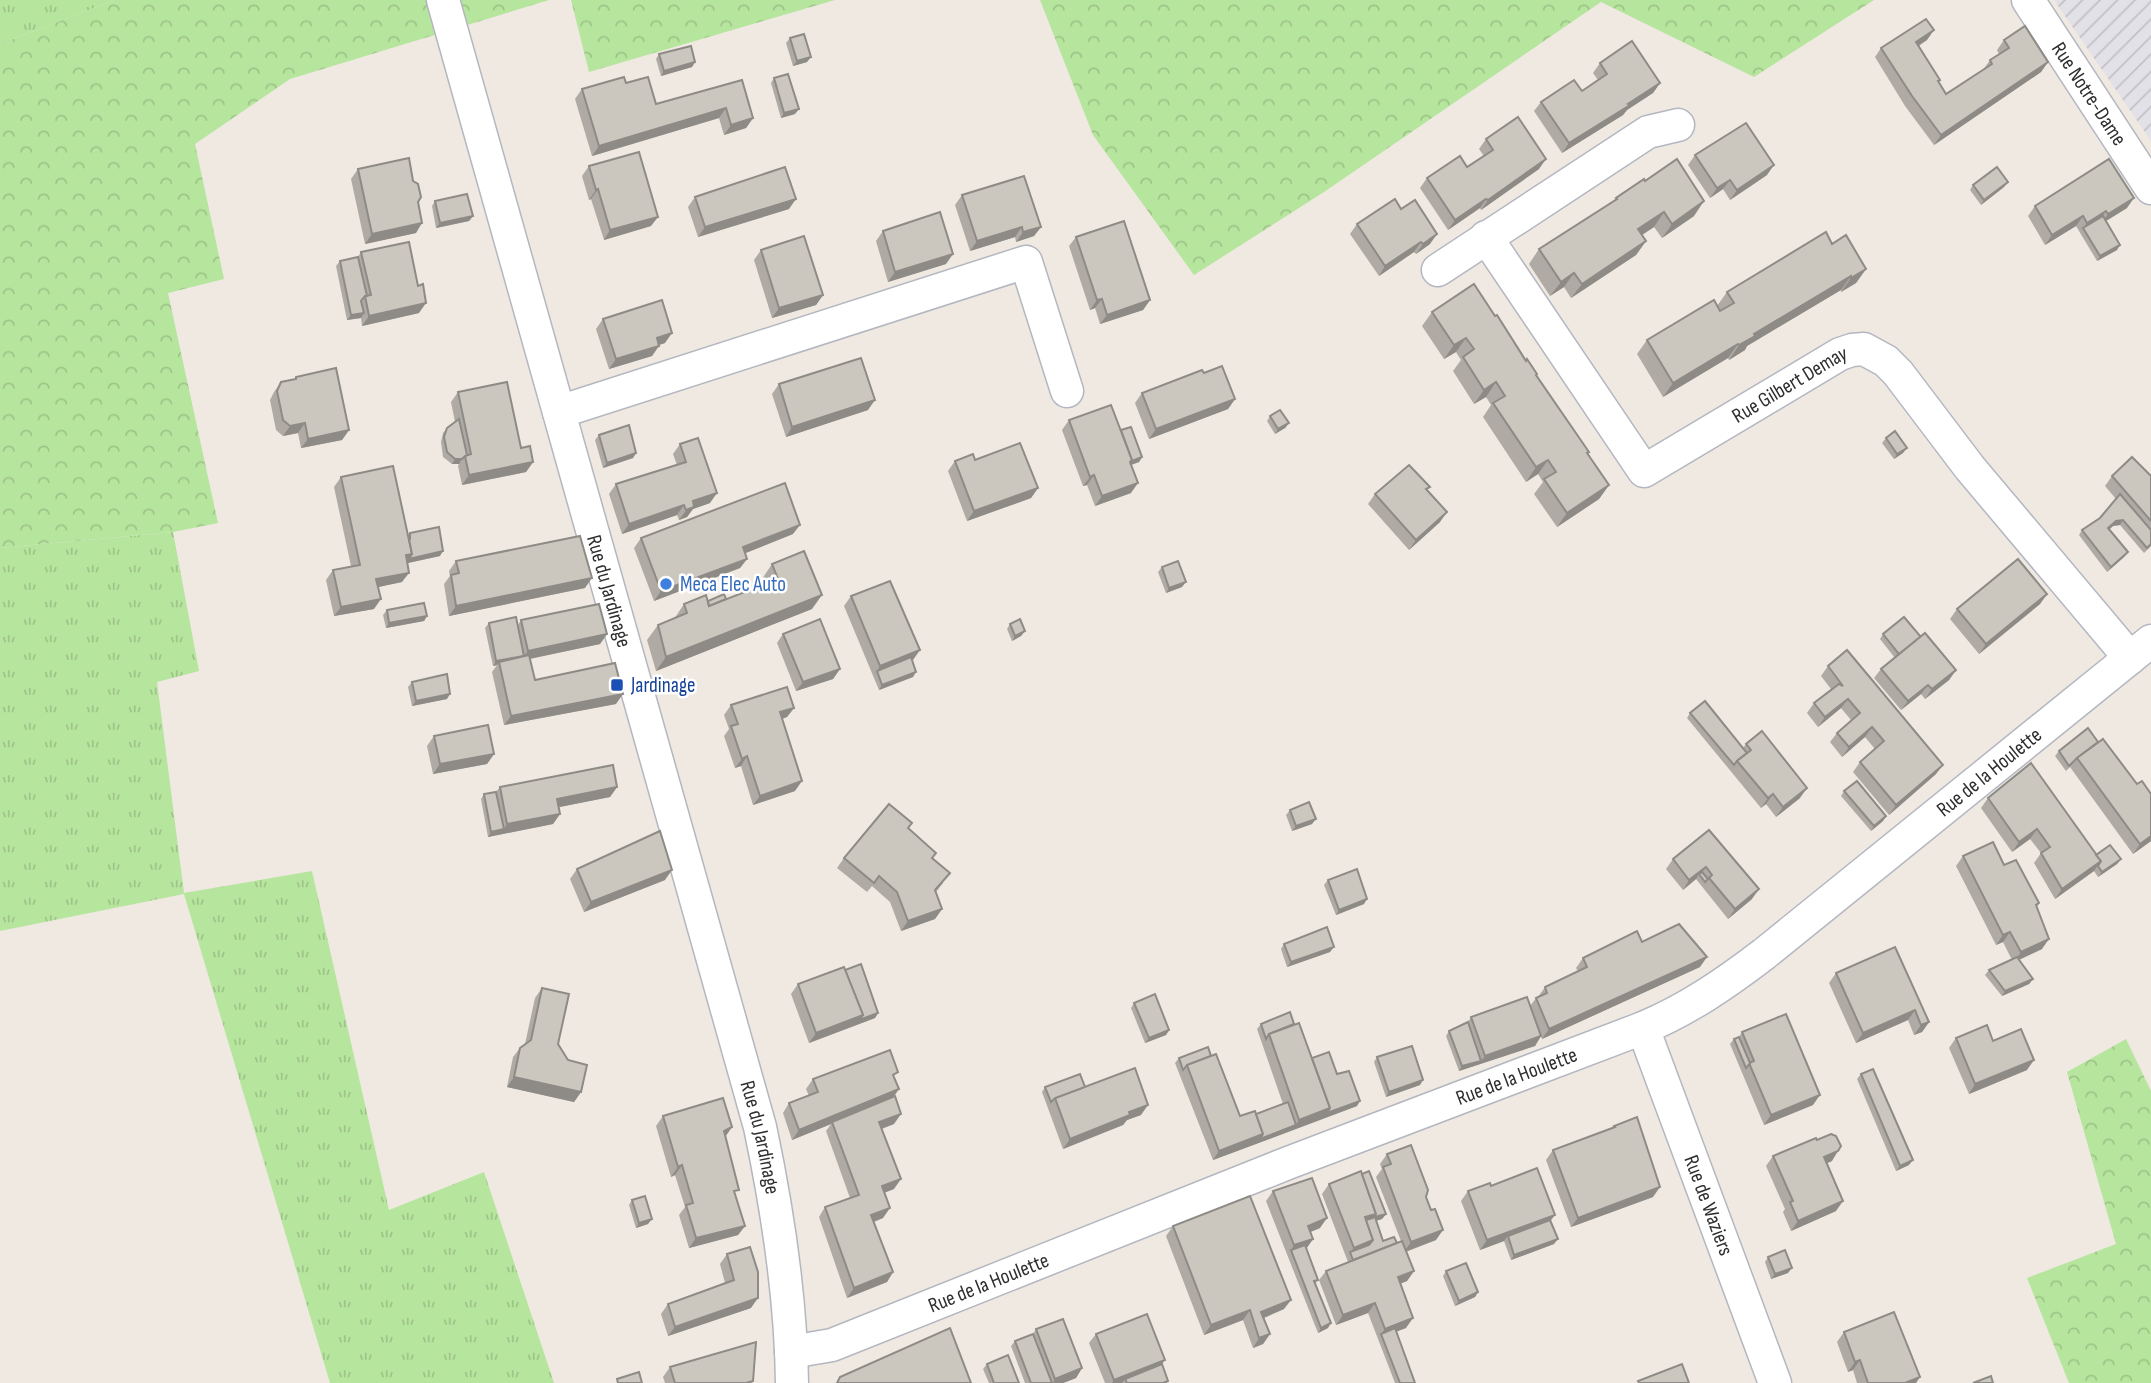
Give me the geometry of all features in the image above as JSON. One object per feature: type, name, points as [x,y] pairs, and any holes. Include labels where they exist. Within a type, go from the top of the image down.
[{"type":"street","name":"Rue du Jardinage","points":[[443,0],[758,1117],[778,1221],[787,1286],[792,1383]]},
{"type":"street","name":"Rue Notre-Dame","points":[[2028,0],[2151,187]]},
{"type":"street","points":[[1438,270],[1648,132],[1678,125]]},
{"type":"street","name":"Rue Gilbert Demay","points":[[1486,237],[1644,471],[1840,354],[1864,349],[1874,353],[1898,373],[1970,468],[2141,649]]},
{"type":"street","points":[[559,412],[1026,262],[1067,390]]},
{"type":"street","name":"Rue de la Houlette","points":[[791,1352],[832,1345],[1288,1163],[1643,1028],[1680,1011],[1709,994],[1764,954],[2141,649]]},
{"type":"street","name":"Rue de Waziers","points":[[1643,1028],[1775,1383]]},
{"type":"shaded area","points":[[2054,0],[2151,0],[2151,141]]},
{"type":"green space","points":[[0,0],[115,0],[0,44]]},
{"type":"green space","points":[[115,0],[549,0],[290,79],[195,144],[224,279],[168,293],[218,523],[173,532],[0,548],[0,44]]},
{"type":"green space","points":[[571,0],[835,0],[589,72]]},
{"type":"green space","points":[[1040,0],[1874,0],[1754,77],[1601,2],[1324,192],[1194,275],[1093,135]]},
{"type":"green space","points":[[173,532],[199,671],[157,682],[184,893],[312,871],[389,1210],[484,1172],[554,1383],[330,1383],[184,894],[0,931],[0,548]]},
{"type":"green space","points":[[2126,1039],[2151,1091],[2151,1383],[2069,1383],[2027,1278],[2116,1244],[2067,1072]]},
{"type":"building","points":[[1926,19],[1934,30],[1916,42],[1946,94],[1992,64],[1990,60],[2009,48],[2004,40],[2025,26],[2048,62],[1941,135],[1881,48]]},
{"type":"building","points":[[804,34],[811,57],[797,61],[790,38]]},
{"type":"building","points":[[1632,41],[1660,83],[1569,143],[1541,102],[1574,80],[1582,91],[1607,74],[1600,63]]},
{"type":"building","points":[[691,46],[695,62],[664,71],[659,54]]},
{"type":"building","points":[[788,74],[799,109],[784,113],[774,78]]},
{"type":"building","points":[[624,77],[626,83],[648,77],[656,104],[742,80],[753,118],[731,125],[726,108],[599,146],[582,89]]},
{"type":"building","points":[[1518,117],[1546,159],[1455,220],[1427,178],[1460,156],[1467,167],[1493,150],[1486,139]]},
{"type":"building","points":[[1746,123],[1774,165],[1737,190],[1730,180],[1717,188],[1695,155]]},
{"type":"building","points":[[639,152],[658,217],[610,230],[589,166]]},
{"type":"building","points":[[409,158],[413,181],[418,184],[421,197],[418,202],[422,223],[372,234],[358,169]]},
{"type":"building","points":[[1677,159],[1704,201],[1672,224],[1664,212],[1638,229],[1646,241],[1582,284],[1574,273],[1561,282],[1539,249]]},
{"type":"building","points":[[2109,159],[2134,198],[2087,223],[2083,216],[2052,235],[2035,206]]},
{"type":"building","points":[[785,167],[796,199],[705,227],[695,197]]},
{"type":"building","points":[[1997,167],[2008,182],[1984,200],[1973,185]]},
{"type":"building","points":[[1024,176],[1041,227],[1023,232],[1022,227],[977,241],[962,195]]},
{"type":"building","points":[[467,194],[473,216],[440,223],[435,201]]},
{"type":"building","points":[[1395,199],[1401,209],[1415,200],[1437,234],[1385,266],[1357,224]]},
{"type":"building","points":[[940,212],[953,254],[895,272],[883,231]]},
{"type":"building","points":[[2103,216],[2120,245],[2100,256],[2083,228]]},
{"type":"building","points":[[1124,221],[1150,300],[1107,315],[1102,299],[1097,300],[1076,237]]},
{"type":"building","points":[[1826,232],[1832,244],[1846,235],[1866,269],[1673,383],[1647,340],[1714,300],[1720,311],[1734,303],[1727,292]]},
{"type":"building","points":[[804,236],[823,295],[779,308],[761,250]]},
{"type":"building","points":[[409,242],[418,286],[423,284],[426,303],[369,316],[365,296],[371,295],[361,252]]},
{"type":"building","points":[[358,257],[367,296],[361,301],[364,313],[351,315],[340,261]]},
{"type":"building","points":[[1474,284],[1526,361],[1527,359],[1609,485],[1567,513],[1544,479],[1556,472],[1548,460],[1536,467],[1493,403],[1505,396],[1496,382],[1484,390],[1463,357],[1474,349],[1466,338],[1454,345],[1432,312]]},
{"type":"building","points":[[662,300],[672,333],[657,338],[659,346],[616,359],[603,319]]},
{"type":"building","points":[[861,358],[875,400],[792,427],[779,384]]},
{"type":"building","points":[[1222,366],[1235,399],[1156,429],[1142,393],[1202,370],[1204,373]]},
{"type":"building","points":[[336,368],[349,430],[308,439],[305,423],[290,426],[283,420],[277,391],[281,382]]},
{"type":"building","points":[[507,382],[521,448],[530,446],[533,462],[469,475],[465,456],[471,454],[458,392]]},
{"type":"building","points":[[1111,405],[1138,483],[1102,496],[1094,475],[1090,477],[1069,420]]},
{"type":"building","points":[[1280,410],[1289,423],[1278,429],[1270,416]]},
{"type":"building","points":[[459,419],[467,455],[462,459],[455,459],[447,452],[444,437],[447,428]]},
{"type":"building","points":[[629,425],[636,453],[607,463],[599,435]]},
{"type":"building","points":[[1131,427],[1142,457],[1132,461],[1121,430]]},
{"type":"building","points":[[1895,431],[1907,448],[1897,454],[1886,438]]},
{"type":"building","points":[[698,438],[717,493],[693,501],[694,507],[686,510],[684,505],[629,524],[616,484],[686,462],[680,444]]},
{"type":"building","points":[[1020,443],[1038,488],[974,511],[955,461],[973,454],[975,460]]},
{"type":"building","points":[[2132,457],[2151,476],[2151,521],[2112,476]]},
{"type":"building","points":[[1409,465],[1430,487],[1426,489],[1447,512],[1416,540],[1375,494]]},
{"type":"building","points":[[393,466],[412,554],[406,555],[409,573],[376,579],[381,599],[341,607],[333,570],[360,565],[341,477]]},
{"type":"building","points":[[785,483],[800,525],[743,547],[747,559],[661,591],[641,538]]},
{"type":"building","points":[[2120,494],[2151,530],[2151,544],[2147,548],[2123,520],[2116,521],[2108,528],[2128,552],[2111,567],[2082,530],[2100,518]]},
{"type":"building","points":[[439,527],[443,551],[409,559],[412,554],[410,533]]},
{"type":"building","points":[[580,536],[592,578],[456,606],[451,575],[459,573],[456,561]]},
{"type":"building","points":[[804,551],[822,595],[666,657],[658,625],[687,613],[684,604],[706,595],[709,606],[778,579],[772,564]]},
{"type":"building","points":[[2018,559],[2047,594],[1986,644],[1957,609]]},
{"type":"building","points":[[1178,561],[1186,582],[1169,588],[1162,567]]},
{"type":"building","points":[[890,581],[920,650],[880,666],[851,596]]},
{"type":"building","points":[[724,594],[726,599],[709,606],[708,601]]},
{"type":"building","points":[[424,603],[427,616],[389,623],[387,610]]},
{"type":"building","points":[[599,604],[607,634],[528,651],[521,620]]},
{"type":"building","points":[[516,617],[524,656],[496,661],[489,623]]},
{"type":"building","points":[[1904,617],[1921,637],[1899,654],[1883,634]]},
{"type":"building","points":[[820,619],[840,669],[803,682],[783,634]]},
{"type":"building","points":[[1020,619],[1025,631],[1015,636],[1010,624]]},
{"type":"building","points":[[1925,633],[1956,670],[1932,689],[1928,685],[1908,701],[1881,669]]},
{"type":"building","points":[[1847,650],[1943,765],[1896,805],[1860,762],[1884,741],[1872,727],[1849,747],[1837,733],[1860,713],[1848,699],[1825,717],[1814,703],[1839,684],[1843,686],[1828,666]]},
{"type":"building","points":[[529,655],[535,680],[615,663],[623,694],[511,716],[499,662]]},
{"type":"building","points":[[911,657],[916,672],[882,685],[877,671]]},
{"type":"building","points":[[447,674],[450,694],[416,701],[412,682]]},
{"type":"building","points":[[787,687],[794,708],[780,712],[802,781],[760,796],[747,756],[742,759],[731,726],[738,724],[731,705]]},
{"type":"building","points":[[1705,701],[1747,753],[1734,765],[1690,713]]},
{"type":"building","points":[[488,725],[494,754],[440,764],[434,736]]},
{"type":"building","points":[[2088,728],[2098,742],[2069,766],[2059,751]]},
{"type":"building","points":[[1762,731],[1807,788],[1783,807],[1773,794],[1768,798],[1737,761],[1751,750],[1746,744]]},
{"type":"building","points":[[2103,739],[2137,784],[2142,781],[2151,794],[2151,836],[2140,844],[2077,758]]},
{"type":"building","points":[[2031,763],[2101,861],[2062,889],[2041,853],[2050,847],[2037,829],[2019,842],[1988,798]]},
{"type":"building","points":[[613,765],[617,787],[557,799],[560,814],[507,824],[500,787]]},
{"type":"building","points":[[1857,781],[1886,816],[1874,826],[1844,791]]},
{"type":"building","points":[[496,792],[504,829],[491,832],[484,794]]},
{"type":"building","points":[[1309,802],[1316,819],[1296,826],[1290,810]]},
{"type":"building","points":[[889,804],[912,823],[908,828],[936,853],[932,858],[950,873],[935,890],[942,909],[908,921],[897,892],[879,876],[874,883],[844,858]]},
{"type":"building","points":[[1709,830],[1759,889],[1735,909],[1709,878],[1712,875],[1706,867],[1689,880],[1673,859]]},
{"type":"building","points":[[660,831],[672,870],[591,902],[577,869]]},
{"type":"building","points":[[1993,842],[2004,865],[2016,860],[2039,903],[2036,905],[2049,939],[2021,952],[2010,932],[2003,935],[1963,856]]},
{"type":"building","points":[[2110,845],[2121,859],[2102,872],[2098,866],[2101,861],[2096,855]]},
{"type":"building","points":[[1357,869],[1367,899],[1339,910],[1328,880]]},
{"type":"building","points":[[1702,872],[1708,879],[1705,882],[1699,874]]},
{"type":"building","points":[[1679,924],[1707,957],[1549,1029],[1536,998],[1547,993],[1545,987],[1587,967],[1583,958],[1637,931],[1642,942]]},
{"type":"building","points":[[1327,927],[1334,947],[1291,962],[1284,944]]},
{"type":"building","points":[[1895,947],[1929,1022],[1921,1025],[1915,1010],[1863,1033],[1836,973]]},
{"type":"building","points":[[2017,957],[2033,979],[2005,991],[1989,970]]},
{"type":"building","points":[[861,964],[878,1013],[859,1020],[863,1015],[845,970]]},
{"type":"building","points":[[844,967],[863,1015],[816,1033],[798,984]]},
{"type":"building","points":[[542,988],[569,994],[558,1044],[568,1060],[587,1065],[581,1092],[514,1077],[520,1048],[531,1040]]},
{"type":"building","points":[[1155,994],[1169,1030],[1149,1038],[1134,1003]]},
{"type":"building","points":[[1527,997],[1541,1036],[1485,1056],[1471,1017]]},
{"type":"building","points":[[1290,1012],[1294,1024],[1269,1034],[1266,1039],[1261,1024]]},
{"type":"building","points":[[1786,1014],[1820,1095],[1771,1115],[1749,1063],[1754,1061],[1742,1032]]},
{"type":"building","points":[[1468,1022],[1481,1061],[1462,1066],[1449,1031]]},
{"type":"building","points":[[1299,1023],[1330,1108],[1299,1120],[1269,1034]]},
{"type":"building","points":[[1987,1025],[1993,1041],[2021,1029],[2034,1060],[1975,1084],[1956,1038]]},
{"type":"building","points":[[1739,1037],[1750,1063],[1746,1068],[1734,1039]]},
{"type":"building","points":[[1412,1046],[1423,1080],[1389,1092],[1377,1057]]},
{"type":"building","points":[[1208,1047],[1211,1056],[1187,1065],[1183,1070],[1179,1058]]},
{"type":"building","points":[[890,1050],[898,1072],[893,1075],[899,1089],[799,1130],[789,1103],[818,1092],[813,1079]]},
{"type":"building","points":[[1329,1052],[1337,1074],[1349,1071],[1360,1101],[1327,1113],[1330,1108],[1312,1058]]},
{"type":"building","points":[[1216,1054],[1240,1116],[1255,1111],[1263,1134],[1219,1151],[1187,1065]]},
{"type":"building","points":[[1135,1068],[1148,1105],[1070,1139],[1055,1098]]},
{"type":"building","points":[[1873,1069],[1913,1160],[1900,1166],[1861,1074]]},
{"type":"building","points":[[1080,1074],[1085,1087],[1051,1102],[1045,1087]]},
{"type":"building","points":[[895,1096],[901,1114],[879,1122],[901,1179],[882,1186],[890,1208],[871,1215],[893,1272],[854,1288],[825,1207],[859,1195],[832,1122]]},
{"type":"building","points":[[723,1098],[732,1127],[724,1131],[739,1190],[734,1191],[745,1226],[696,1238],[686,1205],[693,1203],[682,1165],[678,1167],[663,1116]]},
{"type":"building","points":[[1288,1102],[1296,1125],[1260,1139],[1263,1134],[1256,1114]]},
{"type":"building","points":[[1637,1117],[1660,1187],[1578,1218],[1553,1150]]},
{"type":"building","points":[[1831,1134],[1836,1136],[1841,1146],[1838,1151],[1824,1157],[1843,1201],[1798,1221],[1790,1202],[1793,1201],[1773,1156]]},
{"type":"building","points":[[1411,1145],[1428,1190],[1426,1197],[1431,1210],[1435,1209],[1443,1230],[1411,1242],[1383,1167],[1391,1164],[1387,1154]]},
{"type":"building","points":[[1537,1168],[1555,1215],[1487,1240],[1468,1191],[1490,1183],[1491,1186]]},
{"type":"building","points":[[1361,1171],[1376,1214],[1365,1217],[1373,1240],[1354,1248],[1329,1184]]},
{"type":"building","points":[[1369,1171],[1386,1214],[1375,1217],[1383,1241],[1394,1237],[1397,1243],[1353,1260],[1350,1252],[1369,1245],[1373,1240],[1366,1220],[1376,1214],[1362,1174]]},
{"type":"building","points":[[1312,1178],[1327,1218],[1308,1226],[1313,1239],[1294,1245],[1273,1191]]},
{"type":"building","points":[[645,1196],[652,1219],[639,1223],[632,1200]]},
{"type":"building","points":[[1250,1196],[1291,1300],[1261,1312],[1270,1334],[1259,1338],[1250,1310],[1211,1325],[1173,1226]]},
{"type":"building","points":[[1550,1220],[1558,1239],[1514,1255],[1508,1236]]},
{"type":"building","points":[[1402,1241],[1414,1271],[1398,1277],[1413,1318],[1385,1329],[1375,1303],[1343,1315],[1326,1271]]},
{"type":"building","points":[[1305,1245],[1318,1280],[1314,1281],[1331,1323],[1321,1328],[1291,1250]]},
{"type":"building","points":[[750,1247],[758,1272],[758,1298],[675,1327],[668,1304],[734,1280],[727,1254]]},
{"type":"building","points":[[1785,1250],[1792,1268],[1775,1274],[1768,1257]]},
{"type":"building","points":[[1466,1263],[1478,1292],[1459,1301],[1446,1271]]},
{"type":"building","points":[[1894,1312],[1920,1377],[1905,1383],[1868,1383],[1860,1360],[1855,1362],[1844,1332]]},
{"type":"building","points":[[1147,1314],[1165,1360],[1114,1380],[1096,1334]]},
{"type":"building","points":[[1063,1319],[1082,1368],[1055,1379],[1036,1329]]},
{"type":"building","points":[[950,1328],[971,1383],[837,1383],[840,1377]]},
{"type":"building","points":[[1395,1328],[1415,1383],[1400,1383],[1381,1334]]},
{"type":"building","points":[[1033,1334],[1052,1383],[1031,1383],[1015,1341]]},
{"type":"building","points":[[756,1342],[753,1381],[675,1383],[670,1367]]},
{"type":"building","points":[[1008,1355],[1019,1383],[994,1383],[987,1364]]},
{"type":"building","points":[[1162,1364],[1168,1381],[1127,1383],[1125,1379]]},
{"type":"building","points":[[1682,1364],[1689,1383],[1638,1381]]},
{"type":"building","points":[[639,1372],[642,1383],[618,1383],[617,1379]]},
{"type":"building","points":[[1991,1376],[1993,1383],[1973,1383]]},
{"type":"place","name":"Meca Elec Auto","points":[[666,584]]},
{"type":"place","name":"Jardinage","points":[[617,685]]}]
